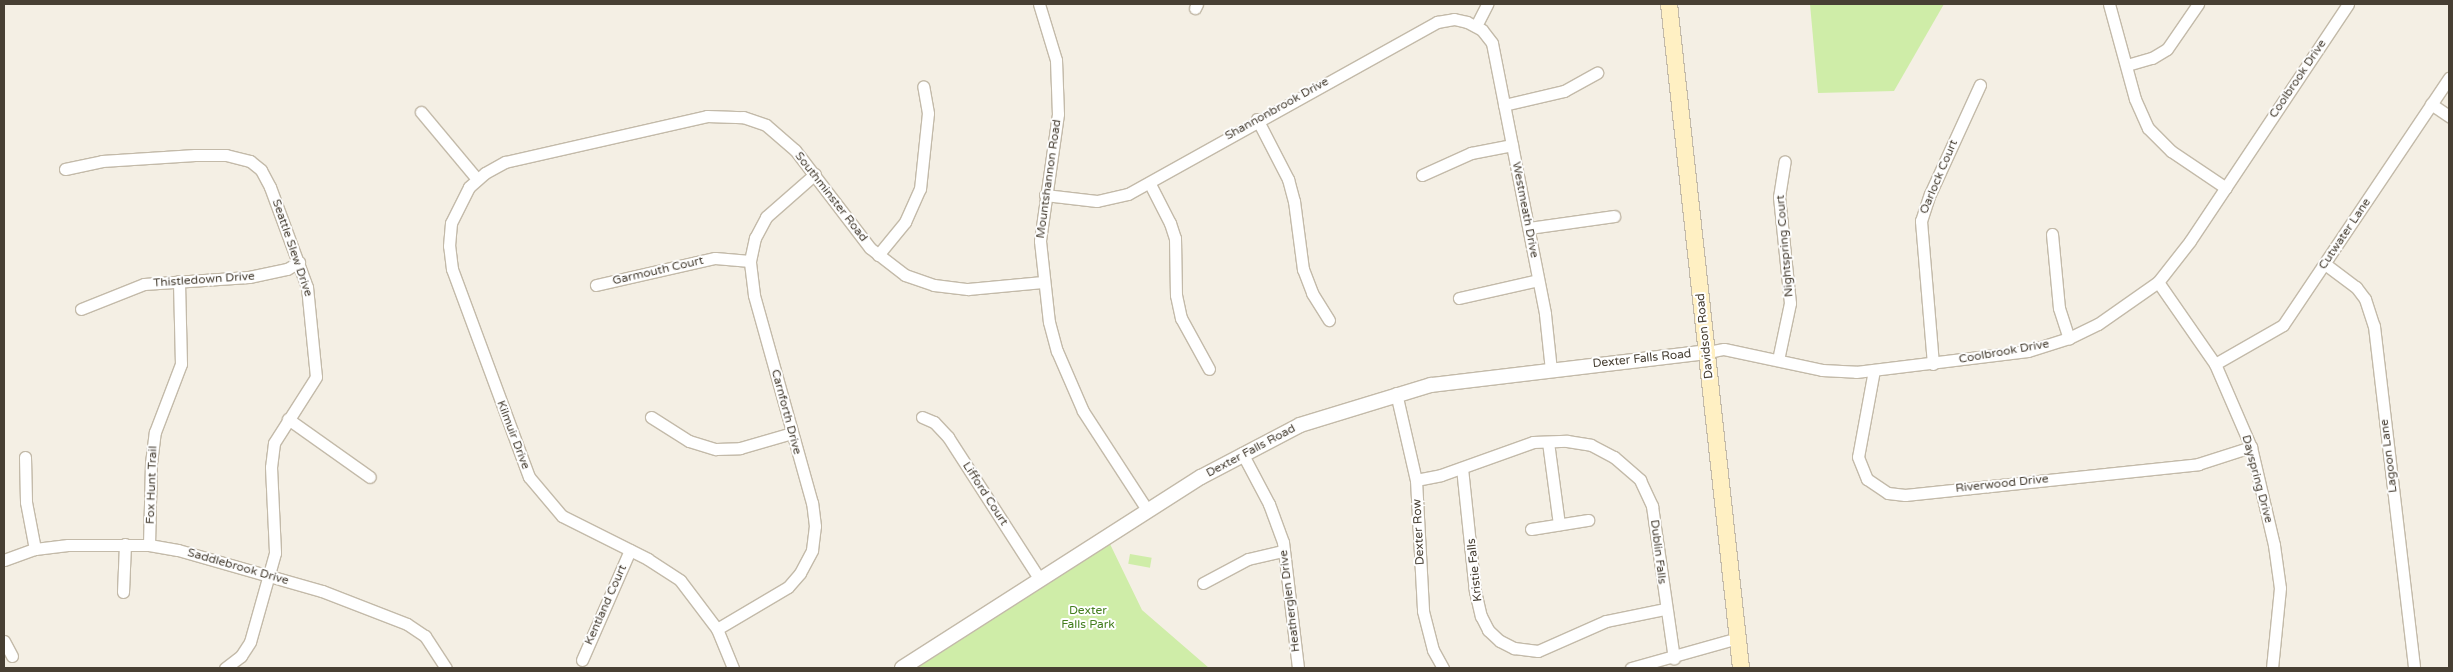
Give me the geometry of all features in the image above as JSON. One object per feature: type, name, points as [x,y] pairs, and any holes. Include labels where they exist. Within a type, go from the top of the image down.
[{"type":"main road","name":"Davidson Road","points":[[1669,4],[1741,668]]},
{"type":"street","name":"Mountshannon Road","points":[[1039,4],[1056,60],[1058,114],[1045,195],[1040,241],[1043,282],[1053,337],[1083,411],[1148,511]]},
{"type":"street","points":[[1476,26],[1487,4]]},
{"type":"street","points":[[2109,4],[2140,114],[2157,140],[2226,188]]},
{"type":"street","points":[[2127,65],[2152,58],[2167,49],[2198,4]]},
{"type":"street","name":"Coolbrook Drive","points":[[1708,352],[1724,349],[1838,372],[1874,370],[2028,351],[2069,338],[2116,313],[2158,282],[2190,242],[2348,4]]},
{"type":"street","name":"Shannonbrook Drive","points":[[1045,195],[1097,201],[1128,194],[1150,184],[1257,119],[1437,22],[1454,19],[1476,26]]},
{"type":"street","name":"Westmeath Drive","points":[[1476,26],[1487,35],[1494,52],[1538,280],[1551,370]]},
{"type":"street","points":[[1504,105],[1564,91],[1597,73]]},
{"type":"street","name":"Cutwater Lane","points":[[2214,364],[2283,325],[2449,78]]},
{"type":"street","name":"Oarlock Court","points":[[1933,364],[1921,221],[1930,194],[1980,85]]},
{"type":"street","points":[[878,255],[905,222],[920,189],[928,113],[924,86]]},
{"type":"street","points":[[2431,104],[2449,116]]},
{"type":"street","points":[[421,112],[477,179]]},
{"type":"street","name":"Southminster Road","points":[[477,179],[505,162],[726,115],[755,120],[773,129],[815,174],[878,255],[905,275],[934,285],[968,289],[1043,282]]},
{"type":"street","points":[[1257,119],[1288,179],[1296,210],[1303,269],[1312,293],[1329,320]]},
{"type":"street","points":[[1422,175],[1471,153],[1512,145]]},
{"type":"street","name":"Seattle Slew Drive","points":[[65,169],[102,161],[194,155],[243,158],[258,166],[266,178],[299,262],[310,299],[317,368],[316,377],[279,430],[271,454],[277,544],[270,577],[250,642],[240,656],[225,668]]},
{"type":"street","name":"Nightspring Court","points":[[1778,360],[1790,302],[1780,197],[1786,161]]},
{"type":"street","name":"Carnforth Drive","points":[[717,629],[774,598],[788,587],[808,560],[814,540],[814,514],[754,294],[750,261],[754,238],[766,218],[815,174]]},
{"type":"street","name":"Kilmuir Drive","points":[[477,179],[454,212],[449,235],[450,257],[524,466],[543,498],[562,516],[664,568],[680,580],[717,629],[733,668]]},
{"type":"street","points":[[1150,184],[1170,223],[1175,238],[1176,295],[1181,318],[1209,369]]},
{"type":"street","points":[[1528,228],[1614,216]]},
{"type":"street","points":[[2052,234],[2059,308],[2069,338]]},
{"type":"street","name":"Garmouth Court","points":[[596,285],[707,259],[750,261]]},
{"type":"street","name":"Thistledown Drive","points":[[81,308],[144,284],[258,276],[287,269],[299,262]]},
{"type":"street","name":"Lagoon Lane","points":[[2325,264],[2356,286],[2365,299],[2374,326],[2414,668]]},
{"type":"street","points":[[1460,298],[1538,280]]},
{"type":"street","name":"Fox Hunt Trail","points":[[149,545],[151,463],[155,432],[181,364],[178,281]]},
{"type":"street","name":"Dayspring Drive","points":[[2158,282],[2214,364],[2251,447],[2274,545],[2280,588],[2279,624],[2272,668]]},
{"type":"street","name":"Dexter Falls Road","points":[[902,668],[1242,453],[1300,425],[1396,393],[1488,376],[1708,352]]},
{"type":"street","name":"Riverwood Drive","points":[[1874,370],[1858,457],[1867,479],[1888,493],[1914,494],[2198,464],[2251,447]]},
{"type":"street","name":"Dexter Row","points":[[1396,393],[1416,480],[1423,610],[1433,650],[1443,668]]},
{"type":"street","points":[[651,417],[689,442],[716,449],[740,448],[792,434]]},
{"type":"street","name":"Lifford Court","points":[[922,417],[934,422],[948,436],[1040,580]]},
{"type":"street","points":[[288,419],[370,477]]},
{"type":"street","name":"Dublin Falls","points":[[1416,480],[1462,468],[1533,442],[1591,445],[1614,457],[1640,480],[1656,522],[1665,609],[1674,658]]},
{"type":"street","points":[[1548,442],[1560,524]]},
{"type":"street","name":"Heatherglen Drive","points":[[1242,453],[1269,504],[1284,551],[1298,668]]},
{"type":"street","points":[[25,457],[26,502],[35,549]]},
{"type":"street","name":"Kristie Falls","points":[[1462,468],[1474,592],[1481,616],[1488,630],[1500,641],[1514,648],[1538,650],[1606,620],[1665,609]]},
{"type":"street","points":[[1531,529],[1588,520]]},
{"type":"street","points":[[123,592],[125,544]]},
{"type":"street","name":"Saddlebrook Drive","points":[[4,560],[35,549],[125,544],[149,545],[322,591],[417,629],[435,648],[446,668]]},
{"type":"street","name":"Kentland Court","points":[[582,660],[630,550]]},
{"type":"street","points":[[1203,582],[1248,559],[1284,551]]},
{"type":"street","points":[[1631,668],[1674,658],[1738,638]]},
{"type":"street","points":[[4,641],[12,656]]},
{"type":"green space","points":[[1810,4],[1944,4],[1894,91],[1818,93]]},
{"type":"green space","name":"Dexter Falls Park","points":[[1110,544],[1142,610],[1209,668],[917,668]]},
{"type":"green space","points":[[1130,554],[1152,558],[1150,568],[1128,564]]}]
